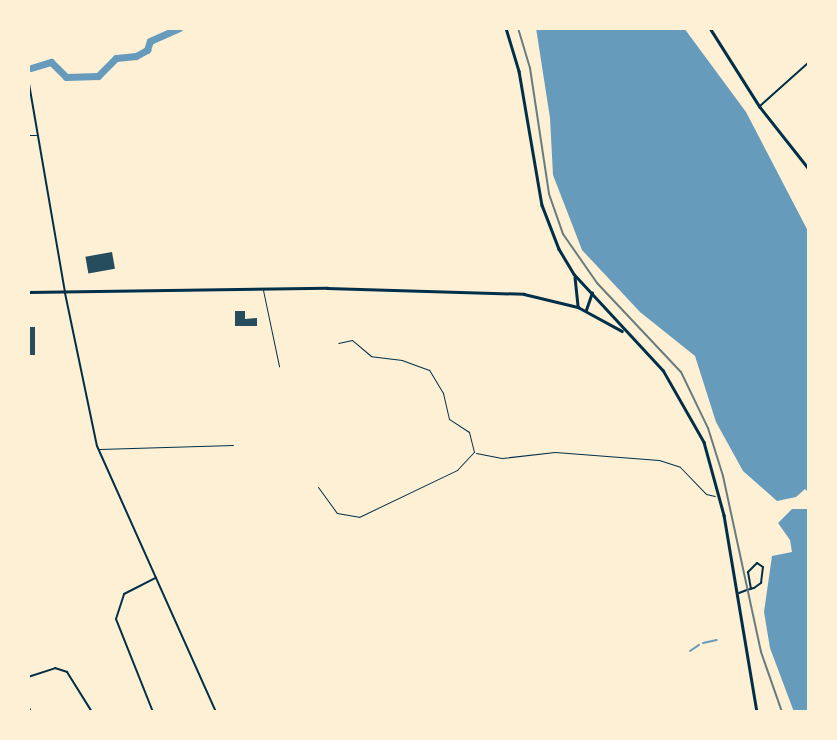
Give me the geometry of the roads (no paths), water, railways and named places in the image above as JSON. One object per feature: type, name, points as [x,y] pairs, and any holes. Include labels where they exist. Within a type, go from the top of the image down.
[{"type":"main road","points":[[506,28],[519,71],[542,205],[574,274],[578,307]]},
{"type":"main road","points":[[710,28],[760,107],[809,169]]},
{"type":"main road","points":[[574,274],[626,334],[663,370],[691,412],[720,496],[739,593],[757,712]]},
{"type":"main road","points":[[28,292],[262,288],[524,294],[586,310],[626,334]]},
{"type":"main road","points":[[586,310],[592,293]]},
{"type":"street","points":[[760,107],[809,62]]},
{"type":"street","points":[[28,78],[65,293],[99,449],[216,712]]},
{"type":"street","points":[[739,593],[751,589],[762,576],[757,563],[748,572],[751,589]]},
{"type":"street","points":[[153,712],[116,619],[124,594],[156,578]]},
{"type":"street","points":[[28,677],[55,668],[67,672],[92,712]]},
{"type":"street","points":[[28,706],[31,712]]},
{"type":"lane","points":[[28,135],[38,135]]},
{"type":"lane","points":[[262,288],[279,366]]},
{"type":"lane","points":[[338,343],[352,340],[370,356],[402,360],[429,370],[443,393],[449,419],[469,432],[474,452]]},
{"type":"lane","points":[[99,449],[233,444]]},
{"type":"lane","points":[[474,452],[502,458],[555,452],[659,460],[689,472],[706,494],[720,496]]},
{"type":"lane","points":[[318,487],[337,513],[359,517],[457,470],[474,452]]},
{"type":"water","points":[[536,28],[684,28],[746,112],[809,233],[809,493],[805,489],[796,497],[777,501],[743,471],[716,422],[695,356],[640,312],[582,250],[553,175],[550,118]]},
{"type":"water","points":[[792,509],[809,509],[809,712],[794,712],[770,648],[764,612],[772,556],[792,552],[790,540],[778,523]]},
{"type":"waterway","points":[[31,68],[51,62],[66,77],[98,76],[116,58],[136,56],[147,50],[150,41],[179,28]]},
{"type":"waterway","points":[[703,643],[717,640]]},
{"type":"waterway","points":[[690,651],[699,645]]},
{"type":"railway","points":[[518,28],[530,68],[549,194],[563,234],[597,283],[681,372],[708,428],[723,476],[761,652],[782,712]]}]
